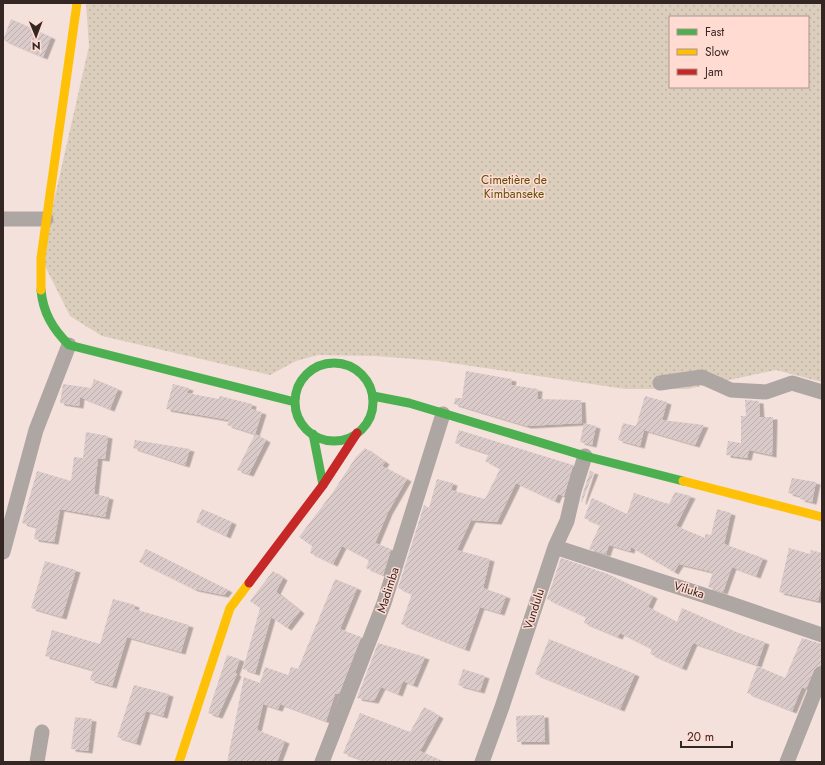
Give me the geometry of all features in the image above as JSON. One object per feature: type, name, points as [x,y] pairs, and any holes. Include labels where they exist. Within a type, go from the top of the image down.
[{"type":"street","points":[[77,3],[46,219],[40,284],[44,313],[56,335],[69,345],[295,402]]},
{"type":"street","points":[[3,219],[46,219]]},
{"type":"street","points":[[3,552],[36,430],[69,345]]},
{"type":"street","points":[[179,762],[230,608],[323,485],[357,433],[370,419],[373,396],[368,381],[353,367],[334,362],[314,368],[300,382],[295,402],[299,420],[312,434],[327,440],[343,440],[357,433]]},
{"type":"street","points":[[660,383],[702,377],[731,390],[766,392],[792,383],[822,392]]},
{"type":"street","points":[[373,396],[409,403],[585,456],[822,517]]},
{"type":"street","name":"Madimba","points":[[322,762],[384,603],[443,414]]},
{"type":"street","points":[[312,434],[323,485]]},
{"type":"street","name":"Vundulu","points":[[482,762],[502,707],[555,547],[567,520],[574,490],[585,456]]},
{"type":"street","name":"Viluka","points":[[555,547],[822,635]]},
{"type":"street","points":[[787,762],[822,674]]},
{"type":"street","points":[[37,762],[42,732]]},
{"type":"green space","name":"Cimetière de Kimbanseke","points":[[86,3],[822,3],[822,382],[776,370],[688,389],[625,389],[438,361],[375,356],[318,355],[296,361],[270,375],[102,336],[70,316],[41,258],[89,46]]},
{"type":"building","points":[[11,19],[51,37],[43,57],[3,40]]},
{"type":"building","points":[[466,371],[512,379],[511,385],[538,389],[537,399],[581,400],[582,423],[527,426],[454,404],[455,398],[462,398]]},
{"type":"building","points":[[94,379],[118,389],[110,409],[80,397],[79,406],[60,403],[63,384],[91,388]]},
{"type":"building","points":[[173,384],[189,388],[187,393],[219,399],[220,396],[252,404],[251,409],[262,412],[255,434],[227,425],[229,420],[166,409]]},
{"type":"building","points":[[645,396],[667,402],[662,420],[704,425],[695,445],[644,430],[640,446],[618,440],[623,423],[636,426]]},
{"type":"building","points":[[745,400],[759,401],[760,417],[773,417],[772,455],[749,450],[747,458],[726,455],[728,441],[741,443],[741,416],[746,416]]},
{"type":"building","points":[[584,423],[596,426],[592,445],[580,442]]},
{"type":"building","points":[[459,430],[573,465],[564,496],[558,494],[555,501],[516,483],[497,522],[471,520],[457,550],[490,559],[483,588],[506,596],[500,613],[480,607],[465,649],[401,624],[412,594],[398,588],[424,505],[429,508],[437,479],[453,483],[451,490],[485,499],[500,469],[485,461],[489,454],[455,443]]},
{"type":"building","points":[[86,432],[108,436],[105,459],[98,458],[94,494],[109,497],[105,517],[60,509],[54,542],[34,539],[36,527],[22,523],[37,471],[71,481],[74,457],[83,458]]},
{"type":"building","points":[[255,434],[266,440],[249,474],[237,470]]},
{"type":"building","points":[[135,440],[190,449],[185,465],[133,448]]},
{"type":"building","points":[[365,448],[385,462],[382,466],[407,479],[388,512],[375,543],[391,549],[383,575],[366,568],[369,560],[342,546],[333,564],[310,553],[312,546],[299,537],[333,492],[356,457]]},
{"type":"building","points":[[590,471],[594,472],[581,502],[583,493]]},
{"type":"building","points":[[792,478],[816,482],[812,502],[800,499],[800,496],[788,493]]},
{"type":"building","points":[[675,492],[691,496],[676,526],[705,538],[705,534],[711,535],[717,509],[731,513],[724,544],[763,558],[756,576],[732,567],[723,592],[708,587],[713,572],[679,564],[674,572],[631,547],[630,551],[609,545],[606,554],[589,549],[600,525],[584,518],[592,498],[627,514],[634,493],[669,504]]},
{"type":"building","points":[[202,509],[232,522],[226,536],[196,522]]},
{"type":"building","points":[[789,548],[810,554],[811,550],[822,553],[822,583],[818,601],[779,592]]},
{"type":"building","points":[[146,549],[228,590],[224,595],[194,589],[139,562]]},
{"type":"building","points":[[561,558],[608,574],[653,596],[648,607],[677,622],[682,608],[736,632],[765,642],[757,665],[693,643],[682,668],[650,654],[652,649],[620,633],[618,637],[584,623],[586,617],[547,599]]},
{"type":"building","points":[[45,561],[76,570],[62,617],[31,608]]},
{"type":"building","points":[[273,571],[283,578],[276,592],[300,611],[287,628],[271,617],[255,673],[243,669],[260,608],[250,601]]},
{"type":"building","points":[[335,579],[357,588],[340,629],[361,637],[339,694],[335,694],[326,721],[280,704],[278,709],[263,704],[257,730],[285,741],[277,762],[227,762],[244,677],[260,683],[265,667],[288,675],[291,667],[298,669]]},
{"type":"building","points":[[113,599],[135,605],[134,609],[189,625],[181,652],[127,637],[112,686],[90,680],[93,670],[45,656],[52,630],[100,644]]},
{"type":"building","points":[[802,638],[822,644],[822,665],[814,670],[806,689],[802,687],[792,711],[747,693],[757,666],[785,678]]},
{"type":"building","points":[[549,639],[635,674],[620,709],[535,674]]},
{"type":"building","points":[[378,643],[425,657],[413,685],[403,681],[398,694],[381,687],[374,701],[357,698]]},
{"type":"building","points":[[227,655],[240,659],[235,673],[237,674],[218,716],[208,713]]},
{"type":"building","points":[[463,669],[485,676],[480,691],[458,685]]},
{"type":"building","points":[[134,685],[169,694],[163,716],[146,711],[136,743],[117,737]]},
{"type":"building","points":[[424,707],[439,716],[420,751],[445,762],[368,762],[343,753],[360,713],[410,732]]},
{"type":"building","points":[[544,715],[545,742],[517,742],[516,716]]},
{"type":"building","points":[[75,717],[92,719],[88,751],[71,749]]},
{"type":"traffic: fast","points":[[41,290],[44,306],[50,320],[58,333],[69,345],[295,402]]},
{"type":"traffic: fast","points":[[334,363],[349,366],[361,375],[370,387],[373,402],[370,417],[361,429],[349,438],[334,441],[319,438],[307,429],[298,417],[295,402],[298,387],[307,375],[319,366],[334,363]]},
{"type":"traffic: fast","points":[[373,396],[409,403],[585,456],[683,481]]},
{"type":"traffic: fast","points":[[313,434],[323,485]]},
{"type":"traffic: slow","points":[[41,290],[41,258],[77,3]]},
{"type":"traffic: slow","points":[[683,481],[822,517]]},
{"type":"traffic: slow","points":[[179,762],[230,608],[249,583]]},
{"type":"traffic: jam","points":[[249,583],[323,485],[357,433]]}]
